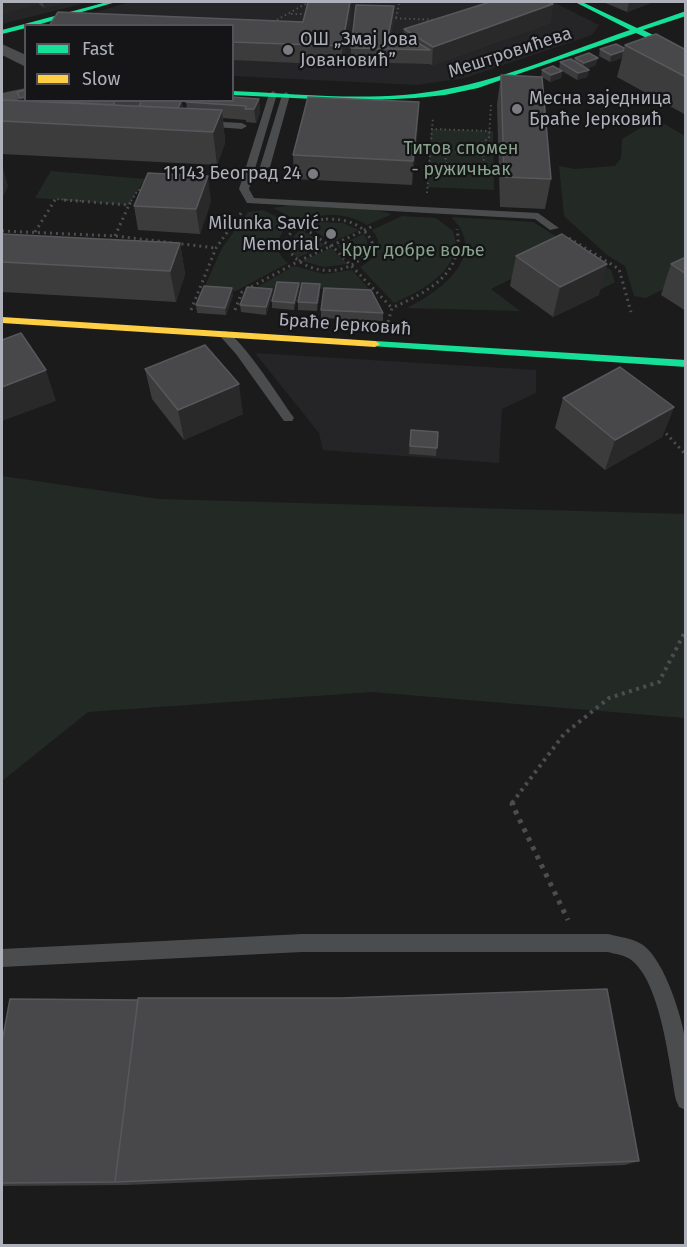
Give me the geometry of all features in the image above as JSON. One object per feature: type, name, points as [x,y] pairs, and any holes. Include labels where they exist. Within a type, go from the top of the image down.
[{"type":"street","points":[[32,24],[113,2]]},
{"type":"street","points":[[578,2],[686,54]]},
{"type":"street","name":"Мештровићева","points":[[234,93],[383,99],[442,95],[476,86],[686,13]]},
{"type":"street","points":[[2,32],[24,26]]},
{"type":"street","points":[[2,49],[24,61]]},
{"type":"street","points":[[2,98],[24,93]]},
{"type":"street","name":"Браће Јерковић","points":[[2,320],[686,364]]},
{"type":"lane","points":[[265,167],[280,95]]},
{"type":"lane","points":[[280,95],[244,189],[251,201],[537,216],[554,228]]},
{"type":"lane","points":[[195,123],[242,126]]},
{"type":"lane","points":[[225,335],[240,351],[288,418]]},
{"type":"lane","points":[[2,958],[302,943],[608,943],[637,952],[653,974],[666,1005],[686,1100]]},
{"type":"path","points":[[272,22],[291,14],[309,2]]},
{"type":"path","points":[[396,18],[399,4]]},
{"type":"path","points":[[291,14],[314,15]]},
{"type":"path","points":[[384,18],[438,20]]},
{"type":"path","points":[[470,151],[489,138],[492,97]]},
{"type":"path","points":[[427,190],[434,110]]},
{"type":"path","points":[[431,129],[490,131]]},
{"type":"path","points":[[428,175],[450,167],[471,170],[483,165],[485,160],[480,153],[454,152],[446,156],[446,162],[450,167]]},
{"type":"path","points":[[115,236],[138,189],[149,190]]},
{"type":"path","points":[[35,232],[55,200],[129,205]]},
{"type":"path","points":[[234,313],[242,292],[297,262],[409,209]]},
{"type":"path","points":[[300,225],[332,246],[353,265],[392,308],[415,298],[437,283],[453,265],[460,246],[458,230],[432,210]]},
{"type":"path","points":[[315,220],[348,221],[365,230],[372,242],[368,255],[353,265],[331,270],[297,262],[288,254],[285,242],[291,232],[300,225],[315,220]]},
{"type":"path","points":[[189,315],[216,248],[233,224]]},
{"type":"path","points":[[554,228],[619,269],[631,312]]},
{"type":"path","points":[[2,231],[115,236],[216,248]]},
{"type":"path","points":[[660,427],[686,455]]},
{"type":"path","points":[[579,942],[512,804],[564,734],[609,698],[659,682],[686,630]]},
{"type":"shaded area","points":[[2,2],[90,2],[2,24]]},
{"type":"shaded area","points":[[130,2],[553,2],[599,25],[592,35],[465,78],[417,85],[234,76],[234,24],[57,24]]},
{"type":"shaded area","points":[[255,353],[536,370],[536,393],[502,409],[499,463],[323,450],[319,433]]},
{"type":"green space","points":[[656,119],[685,136],[685,278],[646,298],[634,296],[625,266],[607,255],[564,216],[559,166],[575,169],[615,166],[621,158],[622,139]]},
{"type":"green space","name":"Титов спомен - ружичњак","points":[[431,129],[493,131],[494,190],[427,187]]},
{"type":"green space","points":[[51,171],[145,179],[129,205],[35,198]]},
{"type":"green space","name":"Круг добре воље","points":[[290,205],[375,210],[392,214],[367,225],[351,218],[333,215],[316,216],[298,221],[273,208]]},
{"type":"green space","name":"Круг добре воље","points":[[263,210],[291,224],[282,233],[278,243],[280,253],[288,263],[236,291],[204,288],[222,248],[248,212]]},
{"type":"green space","name":"Круг добре воље","points":[[402,216],[436,218],[453,231],[456,245],[453,256],[441,274],[423,288],[394,303],[360,267],[377,251],[378,241],[372,230]]},
{"type":"green space","points":[[451,217],[533,222],[611,270],[615,282],[600,290],[553,258],[491,289],[520,311],[407,308],[446,282],[463,258],[465,245],[462,231]]},
{"type":"green space","name":"Круг добре воље","points":[[320,222],[343,223],[359,230],[332,242],[306,226]]},
{"type":"green space","name":"Круг добре воље","points":[[300,229],[325,245],[297,258],[290,250],[290,241]]},
{"type":"green space","name":"Круг добре воље","points":[[364,234],[367,249],[355,261],[337,246]]},
{"type":"green space","name":"Круг добре воље","points":[[331,248],[348,264],[324,267],[302,261]]},
{"type":"green space","name":"Круг добре воље","points":[[294,266],[324,274],[352,270],[371,291],[274,287],[272,295],[247,293]]},
{"type":"green space","points":[[2,476],[159,499],[685,514],[685,718],[372,692],[88,712],[2,781]]},
{"type":"building","points":[[308,2],[350,2],[342,46],[234,42],[234,24],[50,24],[58,12],[303,22]]},
{"type":"building","points":[[490,2],[553,4],[433,47],[404,29]]},
{"type":"building","points":[[356,5],[394,6],[388,38],[409,38],[430,50],[351,48]]},
{"type":"building","points":[[656,34],[686,50],[686,77],[625,45]]},
{"type":"building","points":[[616,44],[624,48],[623,51],[611,55],[600,49]]},
{"type":"building","points":[[589,53],[598,58],[584,63],[575,58]]},
{"type":"building","points":[[571,59],[589,70],[578,73],[560,62]]},
{"type":"building","points":[[553,66],[562,71],[551,75],[542,70]]},
{"type":"building","points":[[501,75],[542,77],[551,179],[504,177]]},
{"type":"building","points":[[24,90],[24,97],[20,98],[17,92]]},
{"type":"building","points":[[234,97],[259,99],[254,109],[245,109],[246,106],[186,102],[234,102]]},
{"type":"building","points":[[308,97],[419,102],[413,161],[293,155]]},
{"type":"building","points":[[2,100],[222,110],[213,132],[2,121]]},
{"type":"building","points":[[64,102],[114,102],[114,105]]},
{"type":"building","points":[[141,102],[181,102],[178,108],[139,106]]},
{"type":"building","points":[[148,173],[208,176],[196,209],[134,206]]},
{"type":"building","points":[[2,234],[180,243],[170,271],[2,262]]},
{"type":"building","points":[[562,234],[607,264],[560,287],[516,256]]},
{"type":"building","points":[[686,257],[686,274],[671,264]]},
{"type":"building","points":[[277,282],[299,283],[294,303],[272,301]]},
{"type":"building","points":[[302,283],[320,284],[317,303],[298,302]]},
{"type":"building","points":[[204,286],[232,288],[225,308],[196,305]]},
{"type":"building","points":[[247,287],[272,289],[266,307],[240,305]]},
{"type":"building","points":[[324,288],[371,290],[383,313],[321,310]]},
{"type":"building","points":[[21,333],[46,370],[2,387],[2,340]]},
{"type":"building","points":[[205,345],[239,384],[178,410],[145,369]]},
{"type":"building","points":[[620,367],[674,407],[615,440],[563,398]]},
{"type":"building","points":[[411,430],[438,432],[437,448],[410,446]]},
{"type":"building","points":[[607,989],[639,1161],[115,1182],[138,998],[341,998]]},
{"type":"building","points":[[10,999],[138,1000],[115,1182],[117,1182],[2,1183],[2,1042]]},
{"type":"traffic: fast","points":[[32,24],[113,2]]},
{"type":"traffic: fast","points":[[578,2],[686,54]]},
{"type":"traffic: fast","points":[[234,93],[324,98],[385,98],[445,92],[475,86],[686,13]]},
{"type":"traffic: fast","points":[[2,32],[24,26]]},
{"type":"traffic: fast","points":[[375,344],[686,364]]},
{"type":"traffic: slow","points":[[2,320],[375,344]]},
{"type":"place","name":"ОШ „Змај Јова Јовановић”","points":[[288,50]]},
{"type":"place","name":"Месна заједница Браће Јерковић","points":[[517,109]]},
{"type":"place","name":"11143 Београд 24","points":[[313,174]]},
{"type":"place","name":"Milunka Savić Memorial","points":[[331,234]]}]
